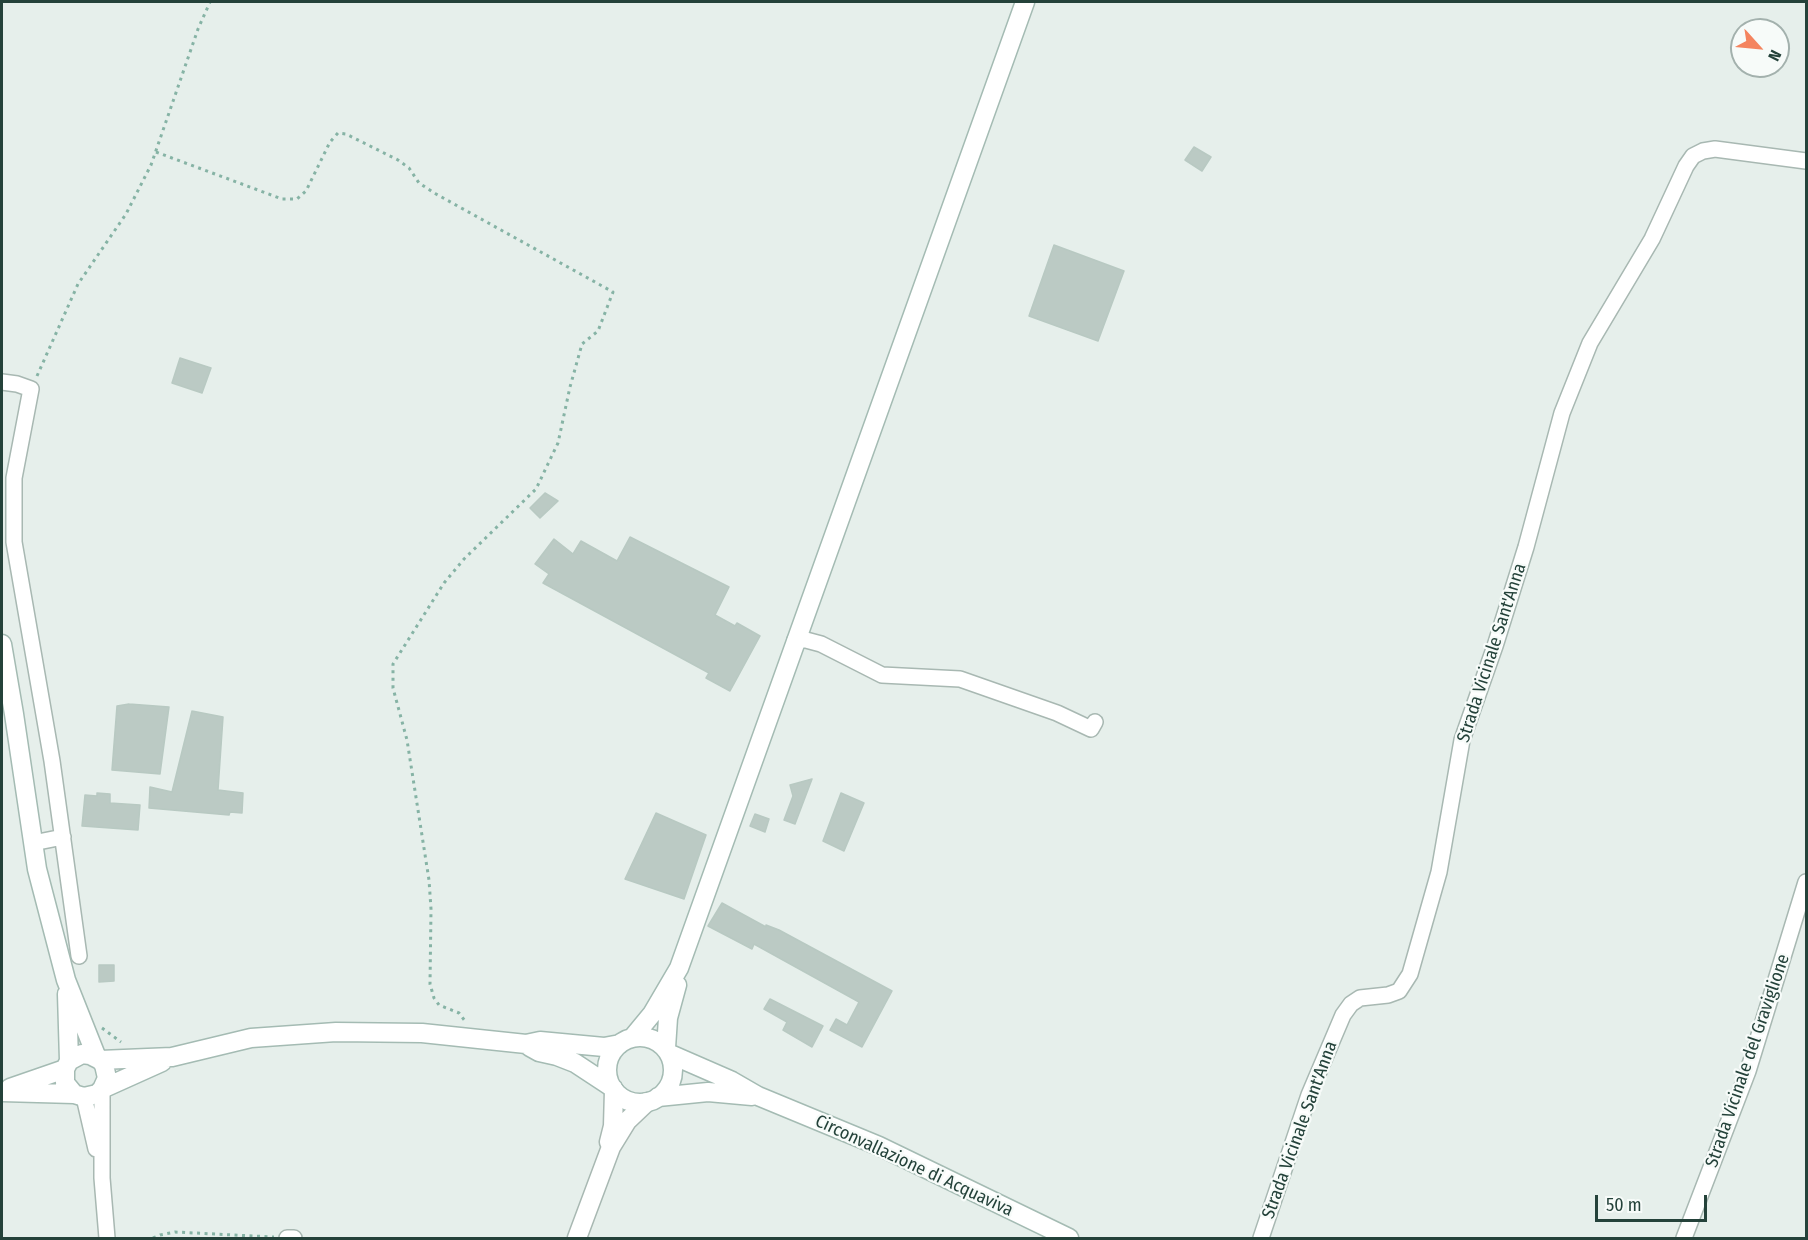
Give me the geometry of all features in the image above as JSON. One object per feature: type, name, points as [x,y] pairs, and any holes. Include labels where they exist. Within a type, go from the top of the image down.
[{"type":"main road","points":[[601,1173],[612,1126],[614,1089],[607,1073],[608,1065],[614,1050],[652,1014],[679,968],[1025,2]]},
{"type":"main road","points":[[2,644],[44,900],[66,980],[98,1059],[106,1071],[107,1078],[102,1089]]},
{"type":"main road","points":[[578,1239],[611,1147],[627,1121],[666,1091],[674,1073],[668,1051],[668,1018],[677,986],[679,968]]},
{"type":"main road","points":[[66,980],[67,1065],[65,1083],[79,1096]]},
{"type":"main road","points":[[2,1092],[91,1097],[102,1089],[172,1057],[251,1038],[336,1032],[422,1033],[526,1044],[540,1041],[592,1046],[651,1038],[668,1051],[758,1096]]},
{"type":"main road","points":[[526,1044],[538,1052],[575,1063],[629,1101],[653,1100],[691,1092],[758,1096]]},
{"type":"main road","points":[[2,1092],[67,1065],[82,1054],[98,1059],[172,1057]]},
{"type":"main road","name":"Circonvallazione di Acquaviva","points":[[758,1096],[879,1146],[1069,1239]]},
{"type":"street","name":"Strada Vicinale Sant'Anna","points":[[1261,1239],[1309,1095],[1343,1015],[1351,1004],[1360,998],[1388,995],[1399,991],[1410,974],[1439,872],[1462,740],[1526,547],[1562,413],[1590,343],[1652,239],[1686,166],[1693,156],[1715,149],[1806,161]]},
{"type":"street","points":[[2,382],[31,388],[14,478],[14,542],[63,837],[79,956]]},
{"type":"street","points":[[795,640],[821,644],[882,675],[960,679],[1057,713],[1091,729],[1095,722]]},
{"type":"street","points":[[33,843],[63,837]]},
{"type":"street","name":"Strada Vicinale del Graviglione","points":[[1684,1239],[1748,1071],[1806,882]]},
{"type":"street","points":[[102,1089],[102,1178],[107,1239]]},
{"type":"street","points":[[79,1096],[102,1178]]},
{"type":"street","points":[[287,1238],[294,1239]]},
{"type":"path","points":[[31,388],[78,284],[126,214],[156,152],[198,29],[210,2]]},
{"type":"path","points":[[156,152],[282,199],[297,199],[306,191],[330,142],[338,133],[346,134],[410,168],[419,183],[613,292],[598,331],[582,344],[558,443],[536,489],[464,559],[444,584],[393,664],[393,688],[406,740],[429,880],[430,984],[434,998],[440,1005],[459,1013],[465,1020],[465,1037]]},
{"type":"path","points":[[153,1239],[160,1234],[175,1232],[287,1238]]},
{"type":"building","points":[[1194,147],[1211,157],[1202,171],[1185,160]]},
{"type":"building","points":[[1054,245],[1124,271],[1098,341],[1029,316]]},
{"type":"building","points":[[180,358],[211,368],[202,393],[172,383]]},
{"type":"building","points":[[545,493],[558,501],[540,518],[530,508]]},
{"type":"building","points":[[630,537],[729,587],[715,615],[735,626],[737,623],[760,636],[730,691],[706,678],[709,673],[543,583],[549,574],[535,564],[554,539],[573,554],[581,541],[617,561]]},
{"type":"building","points":[[129,704],[169,707],[160,774],[112,770],[117,706]]},
{"type":"building","points":[[192,711],[223,717],[218,790],[243,793],[242,813],[230,812],[229,815],[149,808],[150,787],[172,792]]},
{"type":"building","points":[[812,779],[795,824],[784,820],[793,796],[790,785]]},
{"type":"building","points":[[97,793],[110,794],[110,803],[140,805],[138,830],[82,826],[85,795],[97,796]]},
{"type":"building","points":[[841,793],[864,803],[844,851],[823,841]]},
{"type":"building","points":[[656,813],[706,835],[684,899],[625,879]]},
{"type":"building","points":[[755,814],[769,819],[765,832],[750,826]]},
{"type":"building","points":[[722,903],[766,927],[766,925],[779,930],[892,991],[862,1047],[830,1030],[836,1019],[847,1025],[859,1002],[754,944],[752,949],[708,926]]},
{"type":"building","points":[[99,965],[114,965],[114,981],[99,982]]},
{"type":"building","points":[[770,999],[823,1026],[812,1047],[783,1030],[787,1022],[764,1009]]}]
